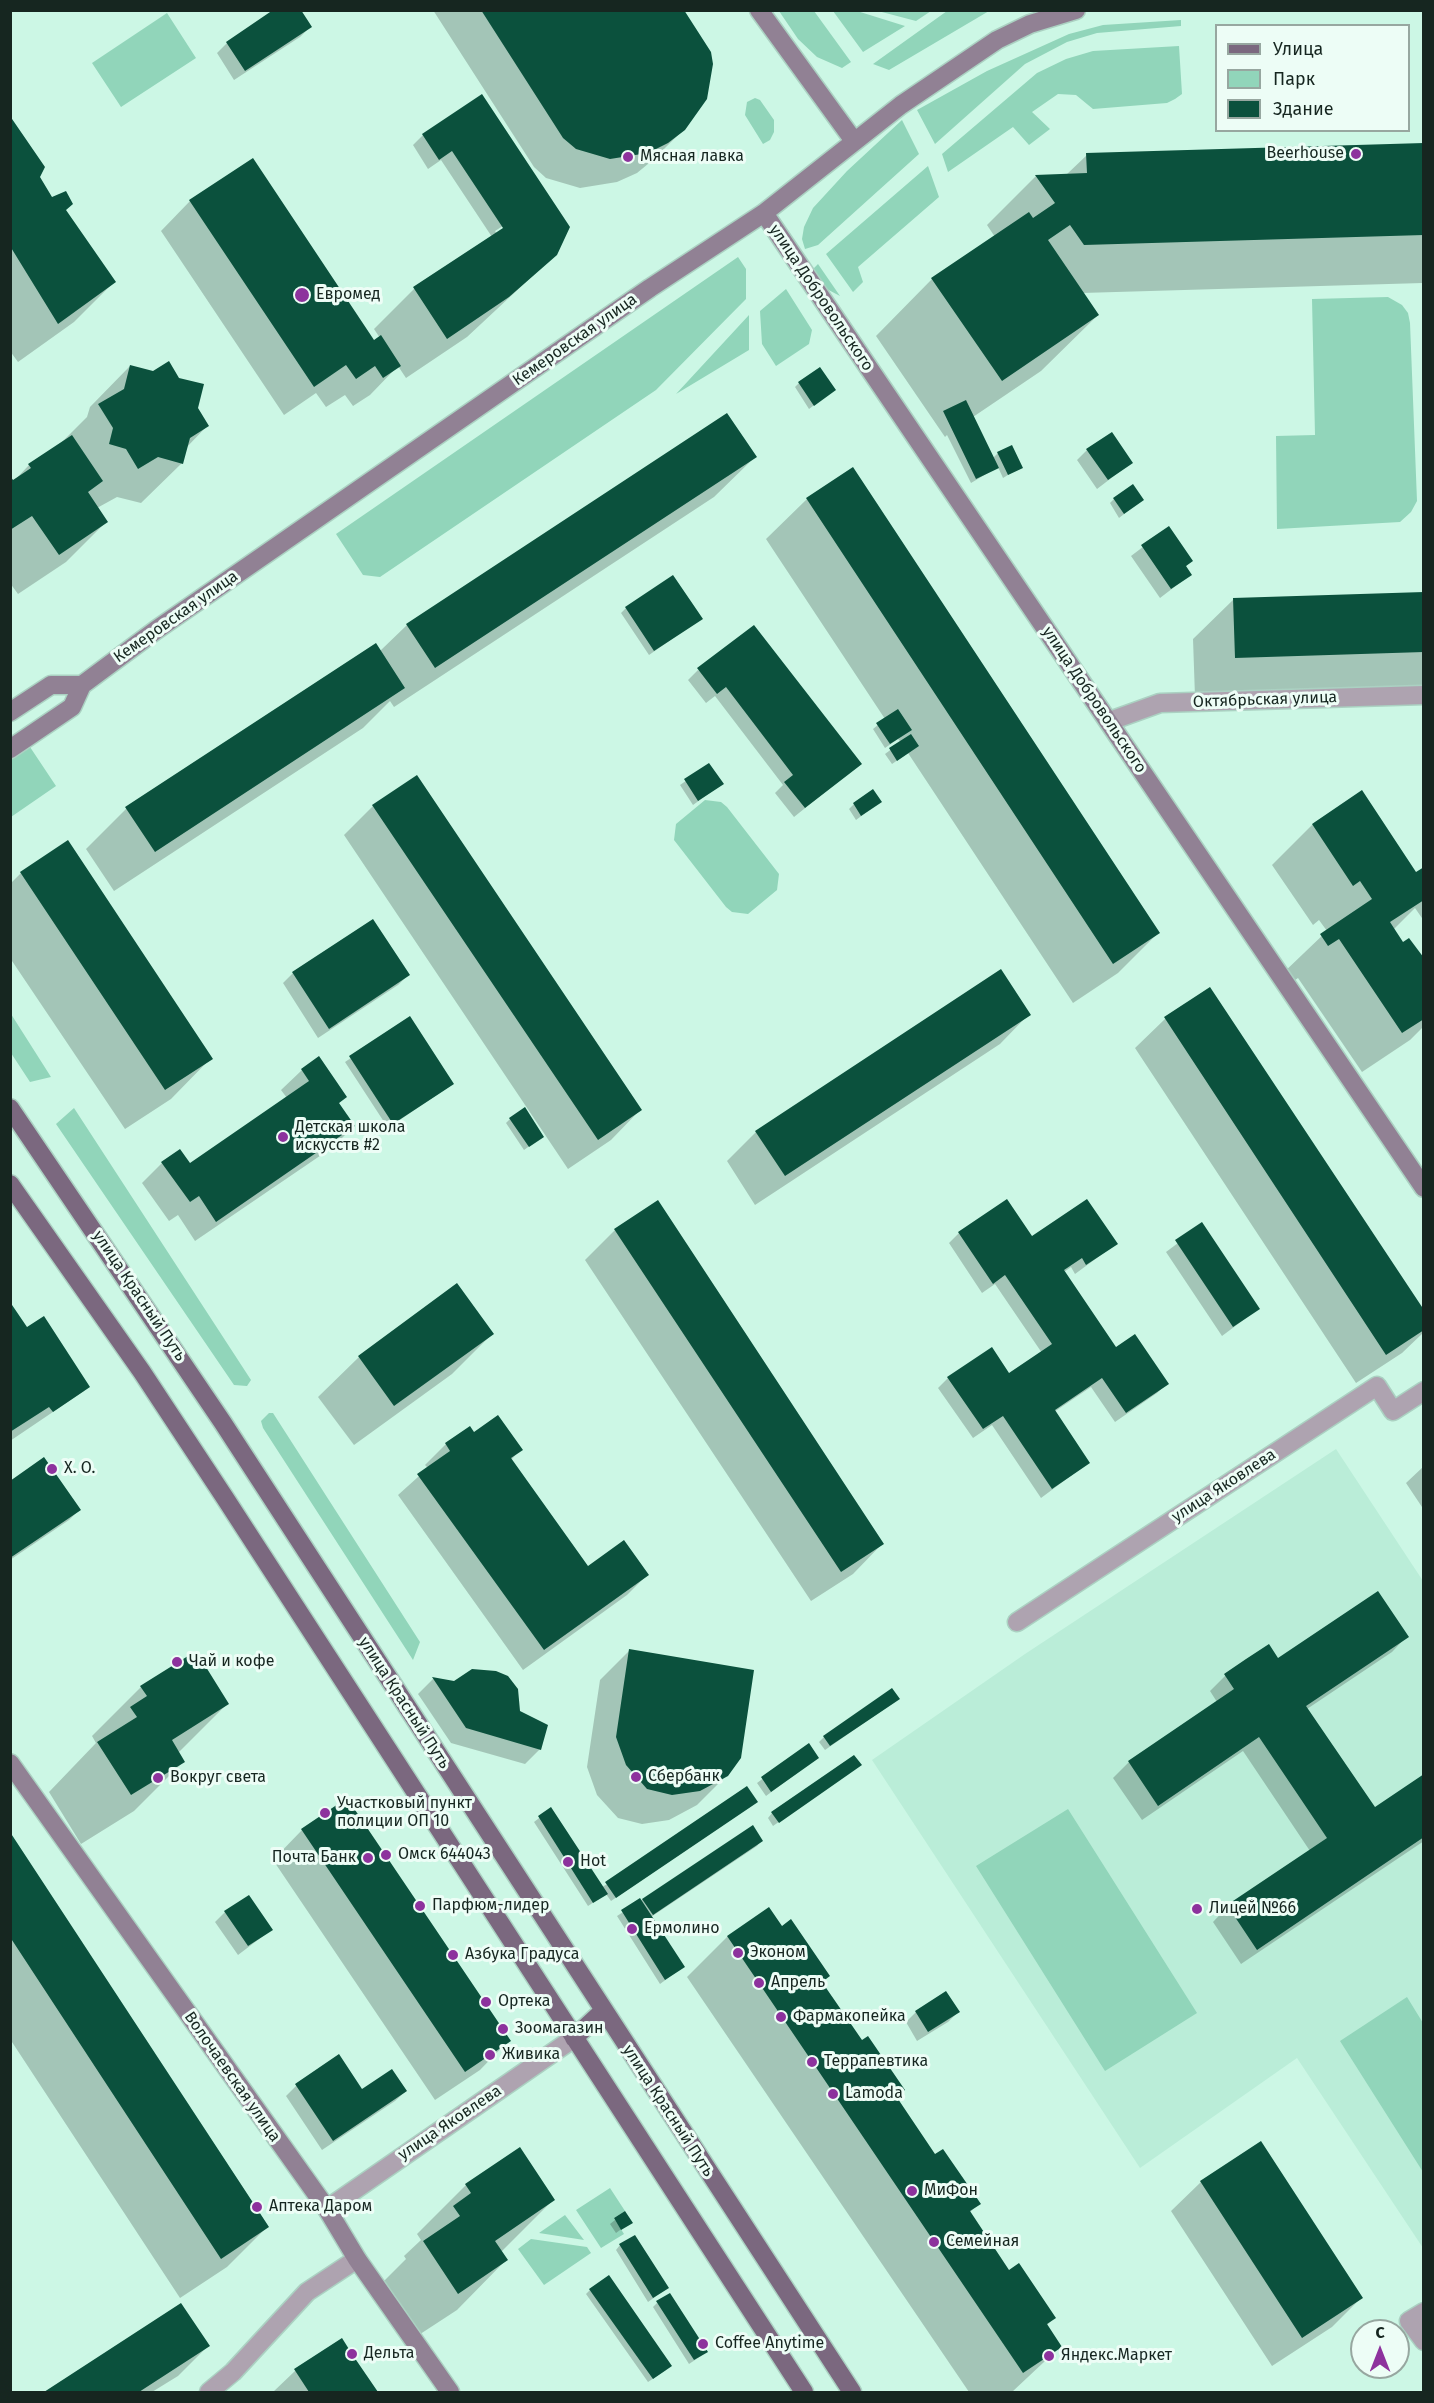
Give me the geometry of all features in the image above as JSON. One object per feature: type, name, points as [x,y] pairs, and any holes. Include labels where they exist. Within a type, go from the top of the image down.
[{"type":"main road","name":"улица Красный Путь","points":[[10,1108],[223,1423],[852,2392]]},
{"type":"main road","points":[[10,1184],[142,1372],[225,1498],[804,2392]]},
{"type":"main road","points":[[574,2038],[603,2011]]},
{"type":"street","points":[[759,10],[854,141]]},
{"type":"street","name":"Кемеровская улица","points":[[10,749],[72,707],[82,685],[156,630],[600,322],[764,213],[901,105],[997,40],[1030,24],[1076,10]]},
{"type":"street","name":"улица Добровольского","points":[[764,213],[1424,1188]]},
{"type":"street","points":[[10,712],[51,686],[82,685]]},
{"type":"street","name":"Октябрьская улица","points":[[1110,722],[1160,703],[1424,695]]},
{"type":"street","name":"улица Яковлева","points":[[1017,1622],[1377,1386],[1393,1411],[1424,1391]]},
{"type":"street","name":"Волочаевская улица","points":[[10,1763],[327,2209],[357,2259],[450,2392]]},
{"type":"street","name":"улица Яковлева","points":[[327,2209],[574,2038]]},
{"type":"street","points":[[209,2392],[233,2372],[308,2292],[357,2259]]},
{"type":"street","points":[[1424,2312],[1409,2321],[1424,2341]]},
{"type":"shaded area","name":"Лицей №66","points":[[1336,1449],[1423,1581],[1423,2248],[1297,2058],[1140,2168],[872,1760],[1025,1654]]},
{"type":"green space","points":[[930,10],[931,11],[916,21],[878,11]]},
{"type":"green space","points":[[779,11],[814,11],[851,62],[842,68],[817,57],[798,39]]},
{"type":"green space","points":[[833,11],[857,11],[905,26],[863,52]]},
{"type":"green space","points":[[947,11],[989,11],[889,70],[873,64]]},
{"type":"green space","points":[[167,13],[196,58],[121,107],[92,63]]},
{"type":"green space","points":[[1181,20],[1181,26],[1097,33],[1067,42],[1025,64],[935,144],[917,110],[987,71],[1069,34],[1103,25]]},
{"type":"green space","points":[[1179,46],[1182,94],[1175,99],[1167,103],[1093,109],[1076,95],[1058,94],[1032,112],[1050,129],[1029,145],[1013,127],[948,172],[942,154],[1037,73],[1066,59],[1093,51]]},
{"type":"green space","points":[[755,98],[760,100],[774,120],[774,132],[770,140],[763,144],[745,115],[747,102]]},
{"type":"green space","points":[[902,120],[919,154],[818,245],[805,249],[802,239],[804,227],[813,208],[847,171]]},
{"type":"green space","points":[[928,166],[939,197],[858,267],[863,282],[853,292],[826,254]]},
{"type":"green space","points":[[738,257],[746,269],[746,299],[656,390],[380,577],[363,575],[336,534]]},
{"type":"green space","points":[[818,264],[840,296],[821,286],[811,271]]},
{"type":"green space","points":[[786,289],[812,330],[809,344],[776,366],[762,344],[760,311]]},
{"type":"green space","points":[[1388,297],[1402,305],[1408,313],[1410,323],[1417,501],[1411,512],[1400,522],[1277,529],[1276,436],[1315,435],[1312,299]]},
{"type":"green space","points":[[749,315],[749,350],[676,394]]},
{"type":"green space","points":[[30,747],[56,786],[11,817],[11,760]]},
{"type":"green space","points":[[705,800],[721,802],[727,807],[779,874],[777,890],[748,914],[732,912],[726,907],[674,840],[676,824]]},
{"type":"green space","points":[[10,1014],[51,1077],[30,1082],[11,1053]]},
{"type":"green space","points":[[74,1108],[251,1380],[247,1386],[234,1385],[56,1124]]},
{"type":"green space","points":[[269,1413],[273,1413],[420,1642],[413,1660],[263,1428],[261,1421]]},
{"type":"green space","points":[[1068,1809],[1197,2013],[1105,2071],[976,1866]]},
{"type":"green space","points":[[1407,1997],[1423,2023],[1423,2172],[1340,2041]]},
{"type":"green space","points":[[610,2188],[625,2211],[614,2218],[624,2234],[601,2248],[576,2210]]},
{"type":"green space","points":[[565,2215],[584,2240],[539,2233]]},
{"type":"green space","points":[[531,2239],[587,2247],[591,2253],[544,2285],[518,2249]]},
{"type":"building","points":[[273,10],[301,10],[312,27],[245,71],[226,42]]},
{"type":"building","points":[[481,10],[684,10],[711,52],[713,64],[707,99],[685,130],[668,143],[648,153],[610,159],[576,149],[563,138]]},
{"type":"building","points":[[482,94],[570,227],[557,255],[509,297],[447,339],[413,287],[503,228],[452,151],[439,160],[422,134]]},
{"type":"building","points":[[10,116],[45,167],[40,177],[52,197],[66,191],[73,204],[66,210],[116,282],[58,324],[10,246]]},
{"type":"building","points":[[1424,143],[1424,235],[1084,245],[1070,225],[1048,240],[1099,315],[1002,381],[931,278],[1029,212],[1033,218],[1055,203],[1035,175],[1087,173],[1086,153]]},
{"type":"building","points":[[253,158],[374,340],[381,335],[401,366],[383,378],[375,366],[356,379],[346,365],[314,387],[189,200]]},
{"type":"building","points":[[169,361],[179,378],[204,384],[198,408],[209,426],[190,438],[183,464],[158,457],[138,469],[126,449],[109,444],[113,428],[98,404],[124,389],[130,365],[153,371]]},
{"type":"building","points":[[820,367],[836,390],[814,406],[798,382]]},
{"type":"building","points":[[966,400],[999,468],[976,479],[943,411]]},
{"type":"building","points":[[727,413],[757,457],[435,668],[406,624]]},
{"type":"building","points":[[1112,432],[1133,463],[1108,480],[1086,449]]},
{"type":"building","points":[[72,435],[103,481],[88,492],[108,522],[59,555],[32,516],[10,530],[10,476],[13,480],[31,468],[28,464]]},
{"type":"building","points":[[1012,445],[1023,468],[1008,475],[997,452]]},
{"type":"building","points":[[853,467],[1160,933],[1113,964],[806,498]]},
{"type":"building","points":[[1133,484],[1144,500],[1124,514],[1113,498]]},
{"type":"building","points":[[1169,526],[1193,561],[1186,566],[1192,575],[1171,589],[1141,545]]},
{"type":"building","points":[[673,575],[703,619],[654,651],[625,607]]},
{"type":"building","points":[[1424,592],[1424,652],[1235,658],[1233,598]]},
{"type":"building","points":[[754,625],[862,764],[805,808],[784,782],[793,775],[726,687],[717,694],[697,668]]},
{"type":"building","points":[[376,643],[405,688],[155,852],[125,807]]},
{"type":"building","points":[[898,709],[912,730],[890,744],[876,723]]},
{"type":"building","points":[[911,734],[919,746],[897,761],[889,748]]},
{"type":"building","points":[[709,763],[724,784],[698,801],[684,779]]},
{"type":"building","points":[[417,775],[642,1110],[598,1140],[372,805]]},
{"type":"building","points":[[873,789],[882,802],[861,816],[853,803]]},
{"type":"building","points":[[1362,790],[1416,872],[1424,867],[1424,900],[1390,922],[1403,942],[1409,938],[1424,958],[1424,1019],[1402,1033],[1339,939],[1328,946],[1320,934],[1372,899],[1360,881],[1353,886],[1312,824]]},
{"type":"building","points":[[68,840],[213,1059],[165,1090],[20,872]]},
{"type":"building","points":[[373,919],[410,975],[329,1029],[292,972]]},
{"type":"building","points":[[1001,969],[1031,1015],[785,1176],[755,1131]]},
{"type":"building","points":[[1210,987],[1424,1310],[1424,1330],[1386,1355],[1164,1017]]},
{"type":"building","points":[[410,1016],[454,1084],[393,1124],[349,1056]]},
{"type":"building","name":"Детская школа искусств #2","points":[[319,1056],[347,1097],[339,1103],[355,1126],[216,1222],[199,1196],[190,1202],[161,1162],[180,1149],[190,1163],[309,1081],[301,1069]]},
{"type":"building","points":[[525,1107],[544,1137],[529,1147],[509,1118]]},
{"type":"building","points":[[1007,1199],[1032,1236],[1087,1199],[1118,1244],[1086,1265],[1082,1258],[1064,1270],[1116,1347],[1135,1334],[1169,1384],[1126,1413],[1102,1378],[1055,1410],[1090,1463],[1052,1489],[1003,1416],[983,1429],[947,1377],[992,1347],[1009,1373],[1052,1344],[1005,1275],[993,1284],[958,1232]]},
{"type":"building","points":[[658,1200],[884,1544],[841,1572],[614,1229]]},
{"type":"building","points":[[1202,1222],[1260,1309],[1233,1327],[1175,1240]]},
{"type":"building","points":[[457,1283],[494,1334],[394,1406],[358,1356]]},
{"type":"building","points":[[10,1302],[27,1327],[44,1316],[90,1387],[53,1412],[49,1407],[10,1432]]},
{"type":"building","points":[[498,1415],[523,1450],[511,1458],[588,1566],[624,1540],[649,1575],[544,1650],[417,1474],[450,1451],[445,1443],[470,1426],[474,1432]]},
{"type":"building","points":[[44,1457],[81,1510],[10,1558],[10,1481]]},
{"type":"building","points":[[1378,1591],[1409,1637],[1306,1706],[1375,1807],[1424,1774],[1424,1837],[1257,1950],[1227,1905],[1327,1838],[1259,1737],[1158,1806],[1128,1761],[1234,1689],[1224,1674],[1246,1659],[1269,1644],[1278,1658]]},
{"type":"building","points":[[629,1649],[754,1670],[741,1758],[728,1776],[700,1791],[672,1795],[647,1789],[626,1765],[616,1737]]},
{"type":"building","points":[[196,1651],[229,1704],[172,1740],[185,1762],[131,1795],[97,1742],[137,1717],[130,1707],[147,1696],[140,1686]]},
{"type":"building","points":[[472,1669],[496,1671],[508,1676],[518,1689],[520,1711],[548,1725],[541,1750],[466,1728],[432,1677],[454,1681]]},
{"type":"building","points":[[892,1688],[900,1699],[830,1746],[823,1736]]},
{"type":"building","points":[[809,1743],[819,1758],[771,1792],[761,1777]]},
{"type":"building","points":[[854,1755],[862,1765],[779,1823],[771,1812]]},
{"type":"building","points":[[747,1786],[758,1802],[616,1898],[605,1882]]},
{"type":"building","points":[[347,1798],[511,2041],[465,2072],[301,1829]]},
{"type":"building","points":[[551,1807],[608,1894],[593,1903],[538,1816]]},
{"type":"building","points":[[753,1825],[763,1841],[653,1915],[642,1899]]},
{"type":"building","points":[[10,1832],[269,2227],[221,2259],[10,1937]]},
{"type":"building","points":[[249,1895],[273,1930],[248,1946],[224,1911]]},
{"type":"building","points":[[640,1898],[685,1967],[665,1980],[621,1910]]},
{"type":"building","points":[[769,1907],[782,1926],[791,1919],[830,1976],[822,1982],[862,2040],[868,2036],[905,2090],[896,2096],[935,2154],[943,2149],[981,2204],[970,2211],[1009,2270],[1019,2263],[1056,2318],[1047,2324],[1062,2347],[1023,2373],[727,1936]]},
{"type":"building","points":[[946,1991],[960,2012],[928,2032],[915,2011]]},
{"type":"building","points":[[339,2054],[362,2089],[392,2069],[407,2091],[333,2141],[295,2084]]},
{"type":"building","points":[[1261,2141],[1363,2298],[1302,2338],[1200,2181]]},
{"type":"building","points":[[520,2147],[555,2200],[495,2241],[508,2260],[458,2294],[423,2241],[460,2216],[453,2206],[471,2193],[465,2184]]},
{"type":"building","points":[[625,2211],[633,2223],[621,2230],[614,2218]]},
{"type":"building","points":[[635,2235],[669,2288],[653,2298],[619,2244]]},
{"type":"building","points":[[609,2275],[672,2366],[653,2379],[589,2289]]},
{"type":"building","points":[[670,2293],[708,2352],[694,2360],[656,2301]]},
{"type":"building","points":[[181,2303],[210,2346],[139,2392],[44,2392]]},
{"type":"building","points":[[342,2338],[378,2392],[309,2392],[294,2369]]},
{"type":"place","name":"Beerhouse","points":[[1356,154]]},
{"type":"place","name":"Мясная лавка","points":[[628,157]]},
{"type":"place","name":"Евромед","points":[[302,295]]},
{"type":"place","name":"Детская школа искусств #2","points":[[283,1137]]},
{"type":"place","name":"X. O.","points":[[52,1469]]},
{"type":"place","name":"Чай и кофе","points":[[177,1662]]},
{"type":"place","name":"Сбербанк","points":[[636,1777]]},
{"type":"place","name":"Вокруг света","points":[[158,1778]]},
{"type":"place","name":"Участковый пункт полиции ОП 10","points":[[325,1813]]},
{"type":"place","name":"Омск 644043","points":[[386,1855]]},
{"type":"place","name":"Почта Банк","points":[[368,1858]]},
{"type":"place","name":"Hot","points":[[568,1862]]},
{"type":"place","name":"Парфюм-лидер","points":[[420,1906]]},
{"type":"place","name":"Лицей №66","points":[[1197,1909]]},
{"type":"place","name":"Ермолино","points":[[632,1929]]},
{"type":"place","name":"Эконом","points":[[738,1953]]},
{"type":"place","name":"Азбука Градуса","points":[[453,1955]]},
{"type":"place","name":"Апрель","points":[[759,1983]]},
{"type":"place","name":"Ортека","points":[[486,2002]]},
{"type":"place","name":"Фармакопейка","points":[[781,2017]]},
{"type":"place","name":"Зоомагазин","points":[[503,2029]]},
{"type":"place","name":"Живика","points":[[490,2055]]},
{"type":"place","name":"Террапевтика","points":[[812,2062]]},
{"type":"place","name":"Lamoda","points":[[833,2094]]},
{"type":"place","name":"МиФон","points":[[912,2191]]},
{"type":"place","name":"Аптека Даром","points":[[257,2207]]},
{"type":"place","name":"Семейная","points":[[934,2242]]},
{"type":"place","name":"Coffee Anytime","points":[[703,2344]]},
{"type":"place","name":"Дельта","points":[[352,2354]]},
{"type":"place","name":"Яндекс.Маркет","points":[[1049,2356]]}]
